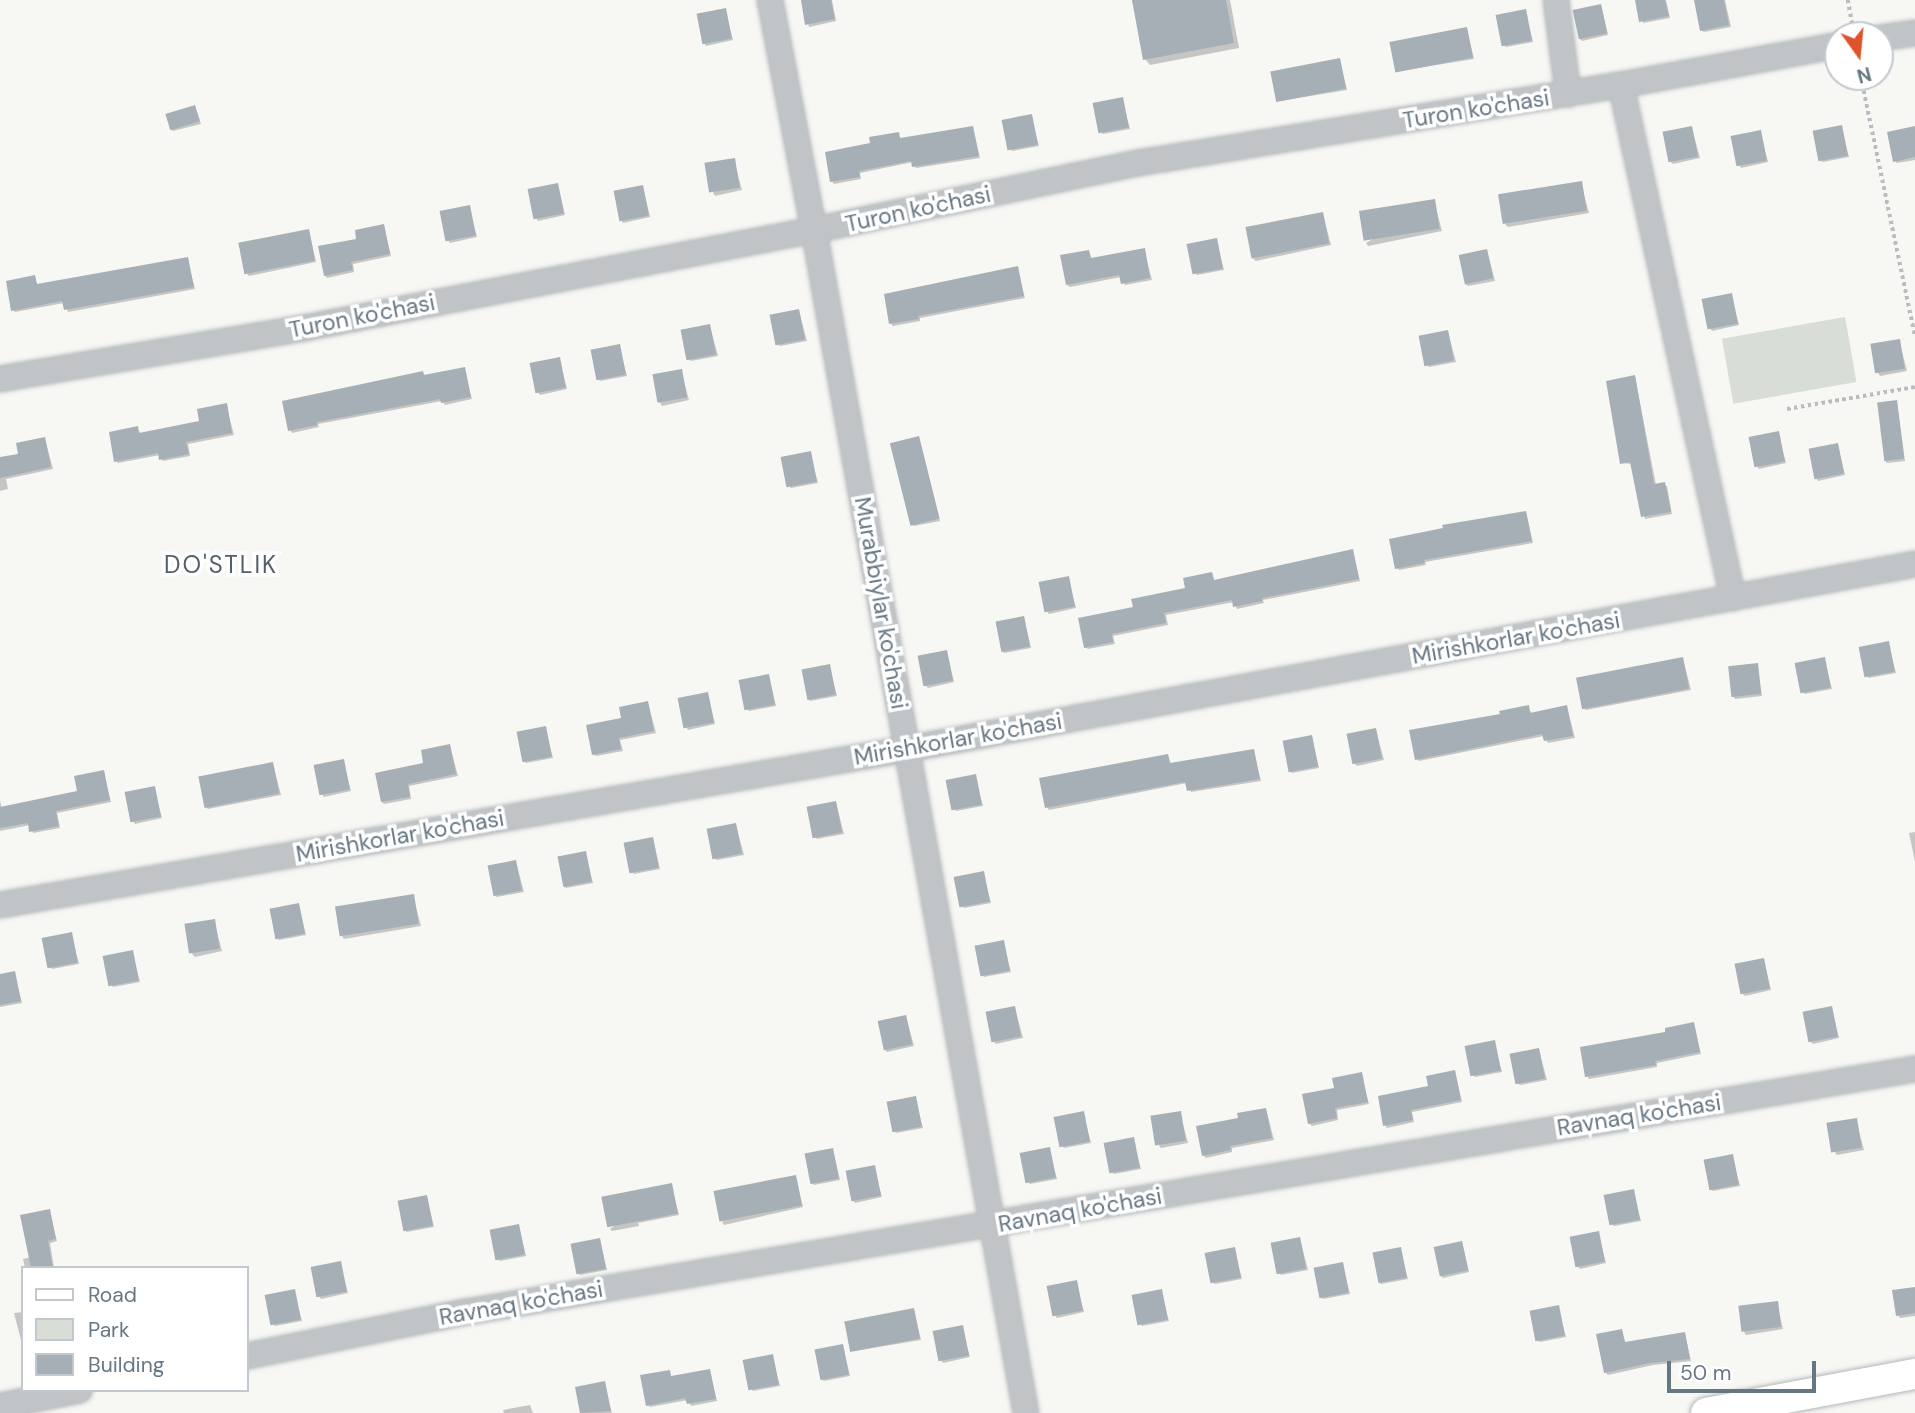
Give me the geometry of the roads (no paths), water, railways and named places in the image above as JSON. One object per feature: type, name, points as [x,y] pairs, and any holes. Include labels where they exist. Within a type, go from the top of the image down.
[{"type":"main road","points":[[1706,1413],[1816,1403],[1915,1374]]},
{"type":"street","name":"Murabbiylar ko'chasi","points":[[770,0],[814,230],[1026,1413]]},
{"type":"street","points":[[1556,0],[1567,94]]},
{"type":"street","points":[[1894,36],[1915,33]]},
{"type":"street","name":"Turon ko'chasi","points":[[0,379],[304,328],[814,230],[1138,163],[1621,85],[1824,48]]},
{"type":"street","points":[[1621,85],[1733,598]]},
{"type":"street","name":"Mirishkorlar ko'chasi","points":[[0,905],[907,749],[1915,564]]},
{"type":"street","name":"Ravnaq ko'chasi","points":[[248,1356],[466,1311],[1915,1069]]},
{"type":"street","points":[[0,1406],[69,1392]]},
{"type":"district","name":"DO'STLIK","points":[[221,565]]}]
